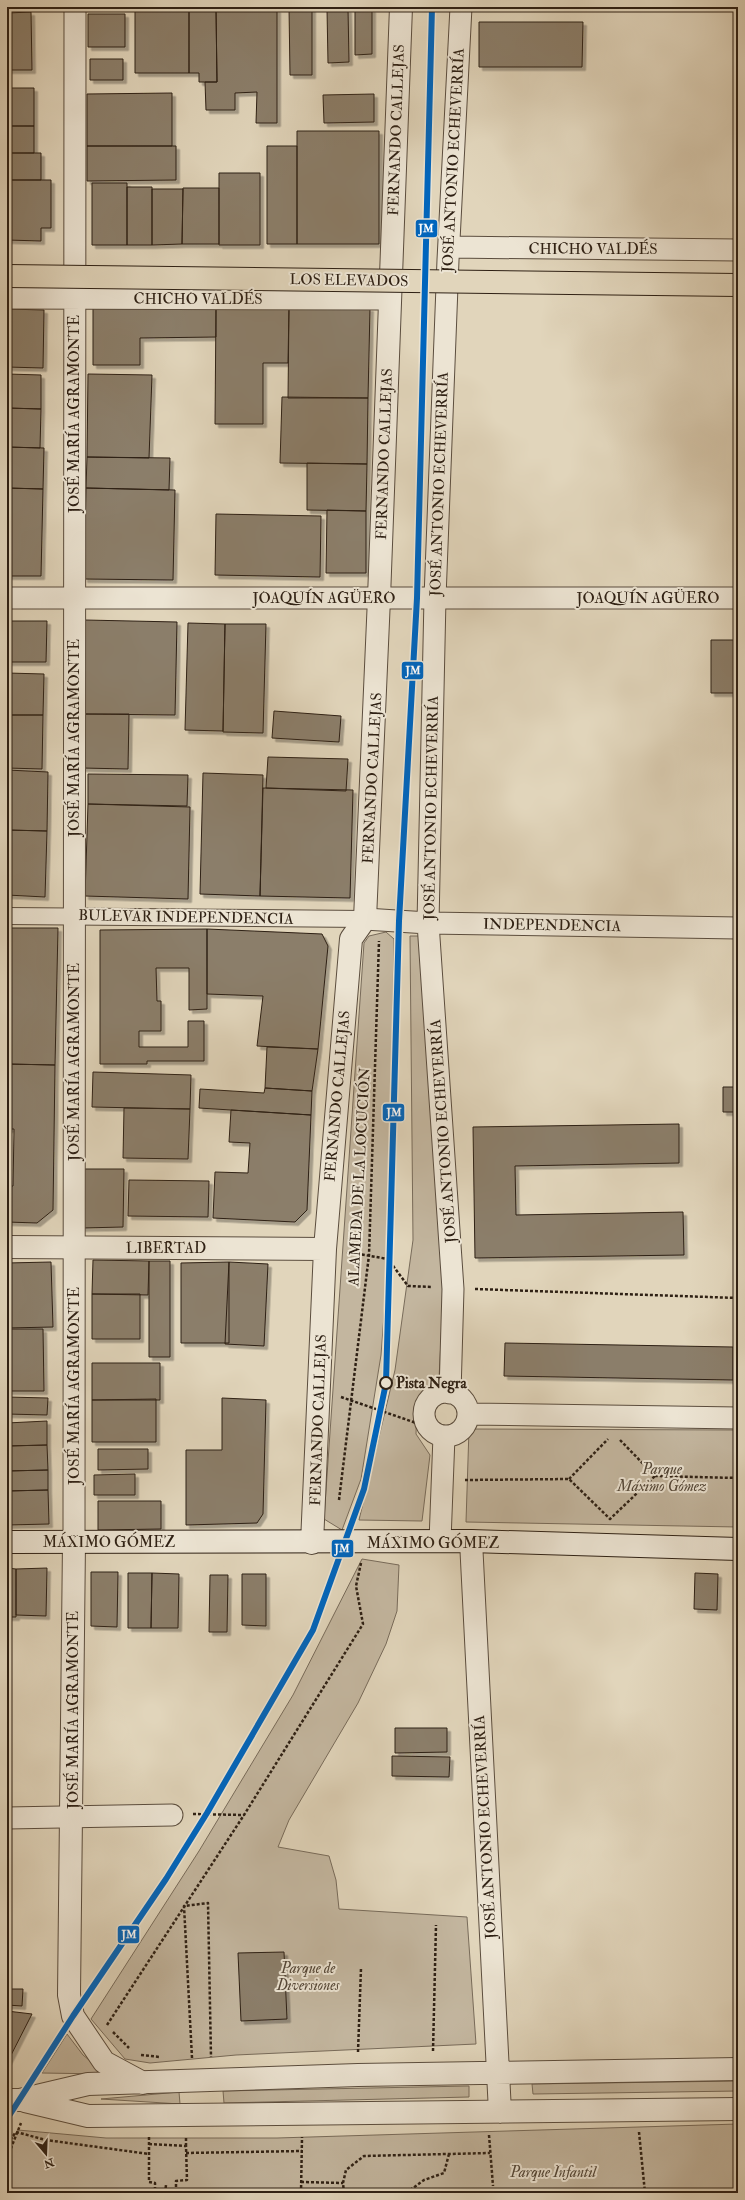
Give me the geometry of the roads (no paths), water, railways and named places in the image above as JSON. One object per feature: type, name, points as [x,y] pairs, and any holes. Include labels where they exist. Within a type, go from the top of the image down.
[{"type":"main road","name":"LOS ELEVADOS","points":[[7,276],[738,285]]},
{"type":"street","name":"JOSÉ MARÍA AGRAMONTE","points":[[75,7],[74,1542],[69,1995],[73,2016],[104,2062],[144,2083]]},
{"type":"street","name":"FERNANDO CALLEJAS","points":[[312,1543],[325,1249],[351,939],[373,920],[379,598],[400,7]]},
{"type":"street","name":"JOSÉ ANTONIO ECHEVERRÍA","points":[[450,1393],[453,1289],[428,923],[435,598],[449,248],[461,7]]},
{"type":"street","name":"CHICHO VALDÉS","points":[[449,248],[738,250]]},
{"type":"street","name":"CHICHO VALDÉS","points":[[7,298],[390,299]]},
{"type":"street","name":"JOAQUÍN AGÜERO","points":[[7,598],[738,598]]},
{"type":"street","name":"BULEVAR INDEPENDENCIA","points":[[7,916],[373,920]]},
{"type":"street","name":"INDEPENDENCIA","points":[[373,920],[428,923],[738,928]]},
{"type":"street","name":"LIBERTAD","points":[[7,1247],[325,1249]]},
{"type":"street","points":[[436,1432],[458,1433],[467,1421],[468,1414],[463,1400],[450,1393],[434,1396],[427,1402],[424,1410],[424,1419],[436,1432],[442,1480],[440,1542]]},
{"type":"street","points":[[468,1414],[738,1418]]},
{"type":"street","name":"JOSÉ ANTONIO ECHEVERRÍA","points":[[471,1541],[495,2033],[499,2072],[494,2112]]},
{"type":"street","name":"MÁXIMO GÓMEZ","points":[[7,1542],[312,1543],[471,1541],[738,1549]]},
{"type":"street","points":[[7,1818],[172,1815]]},
{"type":"street","points":[[20,2101],[88,2084],[433,2073],[738,2069]]},
{"type":"street","points":[[20,2101],[88,2116],[738,2109]]},
{"type":"place","name":"Pista Negra","points":[[386,1383]]},
{"type":"park label","name":"Parque Máximo Gómez","points":[[662,1478]]},
{"type":"park label","name":"Parque de Diversiones","points":[[308,1976]]},
{"type":"park label","name":"Parque Infantil","points":[[553,2172]]}]
